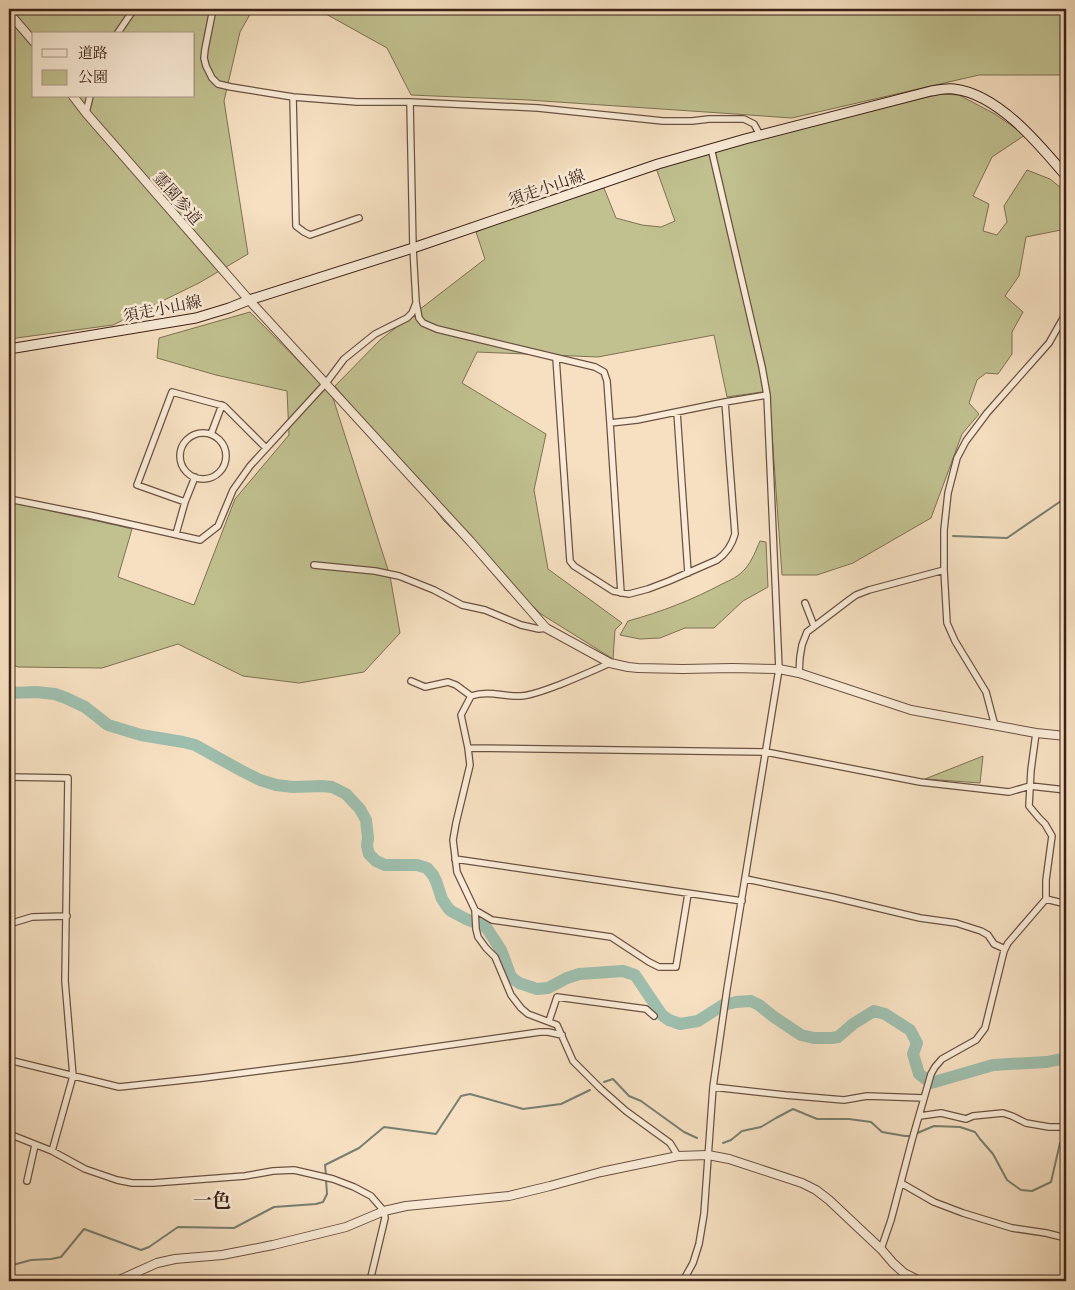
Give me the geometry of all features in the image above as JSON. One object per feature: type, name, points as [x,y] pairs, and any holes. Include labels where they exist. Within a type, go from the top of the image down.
[{"type":"main road","name":"須走小山線","points":[[9,349],[196,318],[413,248],[658,164],[711,148],[930,91],[954,89],[986,100],[1009,116],[1041,147],[1066,176]]},
{"type":"street","points":[[119,32],[134,9]]},
{"type":"street","points":[[213,9],[204,58],[212,78],[218,84],[230,87],[293,97],[357,102],[410,102],[538,108],[662,120],[744,119],[754,124],[760,135]]},
{"type":"street","points":[[9,13],[32,40]]},
{"type":"street","points":[[293,97],[296,226],[310,234],[359,218]]},
{"type":"street","name":"霊園参道","points":[[75,98],[249,300],[470,541],[546,628]]},
{"type":"street","points":[[86,113],[90,98]]},
{"type":"street","points":[[410,102],[413,248],[416,302],[419,318],[429,327],[595,367],[604,372],[607,381],[621,593]]},
{"type":"street","points":[[683,1281],[699,1244],[704,1214],[713,1087],[779,669],[767,396],[762,367],[711,148]]},
{"type":"street","points":[[9,499],[200,540],[218,526],[233,490],[250,466],[326,383],[344,359],[374,334],[406,318],[412,313],[416,302]]},
{"type":"street","points":[[995,726],[986,692],[955,641],[947,623],[944,570],[945,516],[948,493],[957,458],[966,441],[987,413],[1049,343],[1066,313]]},
{"type":"street","points":[[556,358],[570,562],[613,591],[629,594],[648,589],[712,563],[724,555],[732,544],[735,534],[725,402]]},
{"type":"street","points":[[185,502],[137,485],[172,392],[224,406],[266,448]]},
{"type":"street","points":[[610,423],[637,420],[725,402],[767,396]]},
{"type":"street","points":[[211,434],[222,405]]},
{"type":"street","points":[[677,412],[688,573]]},
{"type":"street","points":[[195,434],[211,434],[218,437],[226,449],[227,457],[225,464],[216,476],[202,479],[194,478],[183,467],[180,460],[183,444],[195,434]]},
{"type":"street","points":[[176,534],[194,478]]},
{"type":"street","points":[[314,565],[375,571],[398,576],[434,590],[462,605],[485,610],[521,625],[539,629],[546,628],[610,663],[638,668],[779,669],[799,673],[911,710],[1036,733],[1066,736]]},
{"type":"street","points":[[799,673],[802,644],[808,632],[856,595],[944,570]]},
{"type":"street","points":[[806,603],[814,626]]},
{"type":"street","points":[[610,663],[538,693],[522,696],[495,693],[470,696],[461,715],[470,765],[453,840],[455,859],[457,872],[475,912],[478,937],[495,957],[511,995],[528,1014],[556,1025],[573,1061],[626,1111],[670,1143],[678,1156]]},
{"type":"street","points":[[411,681],[425,687],[448,682],[456,685],[470,696]]},
{"type":"street","points":[[881,1249],[891,1220],[931,1074],[942,1058],[976,1040],[985,1028],[1005,949],[1046,899],[1046,880],[1052,836],[1045,824],[1029,806],[1036,733]]},
{"type":"street","points":[[468,748],[766,752],[920,782],[1009,792],[1030,786],[1066,790]]},
{"type":"street","points":[[9,777],[68,778],[65,981],[73,1076],[52,1151]]},
{"type":"street","points":[[455,859],[742,902]]},
{"type":"street","points":[[746,879],[920,918],[956,923],[981,931],[988,935],[994,944],[1005,949]]},
{"type":"street","points":[[475,912],[492,920],[611,937],[659,967],[676,967],[688,894]]},
{"type":"street","points":[[1046,899],[1066,904]]},
{"type":"street","points":[[9,924],[32,917],[67,916]]},
{"type":"street","points":[[549,1022],[557,997],[646,1008],[654,1016]]},
{"type":"street","points":[[9,1060],[119,1087],[352,1059],[540,1032],[562,1035]]},
{"type":"street","points":[[713,1087],[785,1096],[844,1100],[867,1096],[924,1098]]},
{"type":"street","points":[[920,1116],[941,1113],[966,1119],[973,1116],[1003,1113],[1026,1123],[1066,1128]]},
{"type":"street","points":[[9,1134],[52,1151],[85,1169],[132,1183],[245,1176],[294,1170],[333,1179],[354,1187],[371,1196],[384,1211],[385,1218],[370,1281]]},
{"type":"street","points":[[27,1181],[35,1145]]},
{"type":"street","points":[[117,1281],[157,1262],[222,1255],[274,1245],[346,1227],[384,1211],[406,1206],[509,1196],[601,1172],[678,1156],[708,1155],[729,1159],[802,1183],[816,1190],[881,1249],[904,1273],[920,1281]]},
{"type":"street","points":[[901,1183],[934,1202],[963,1213],[1012,1228],[1066,1238]]},
{"type":"green space","points":[[9,9],[253,9],[240,32],[224,101],[248,254],[199,283],[113,325],[9,339]]},
{"type":"green space","points":[[317,9],[1066,9],[1066,75],[979,75],[792,118],[528,100],[411,95],[387,48]]},
{"type":"green space","points":[[940,94],[959,95],[995,114],[1025,135],[992,157],[973,196],[989,204],[983,231],[997,235],[1007,222],[1004,206],[1027,170],[1050,179],[1066,192],[1066,229],[1026,237],[1019,276],[1005,296],[1023,312],[1012,332],[1012,354],[998,374],[986,373],[977,380],[969,403],[979,414],[962,434],[931,518],[853,563],[817,575],[782,575],[769,391],[727,397],[714,335],[598,357],[477,352],[462,383],[546,434],[534,490],[548,569],[622,623],[615,630],[613,659],[541,614],[444,521],[335,386],[380,340],[485,259],[476,232],[562,198],[604,188],[616,218],[642,225],[661,227],[675,221],[656,168],[820,123]]},
{"type":"green space","points":[[250,312],[332,395],[390,576],[400,633],[364,672],[299,683],[243,676],[178,644],[102,668],[18,667],[9,663],[9,500],[132,529],[118,577],[194,605],[235,499],[289,435],[287,391],[216,375],[157,358],[159,338]]},
{"type":"green space","points":[[760,541],[766,542],[768,587],[743,601],[714,628],[685,628],[660,638],[640,639],[620,635],[628,621],[664,610],[711,590],[737,576],[750,563]]},
{"type":"green space","points":[[983,756],[980,783],[925,779]]},
{"type":"waterway","points":[[953,536],[1007,538],[1061,501],[1066,503]]},
{"type":"waterway","points":[[9,693],[36,692],[55,694],[85,707],[108,725],[141,735],[195,745],[260,780],[276,785],[293,787],[332,787],[346,794],[360,809],[366,820],[369,854],[376,861],[385,865],[417,865],[427,868],[433,875],[442,899],[448,908],[466,919],[486,927],[501,950],[511,977],[519,983],[537,989],[548,988],[579,974],[623,971],[635,975],[662,1015],[680,1024],[698,1021],[723,1005],[751,1001],[801,1035],[814,1038],[838,1037],[853,1024],[874,1011],[885,1014],[910,1030],[917,1043],[913,1054],[919,1074],[931,1083],[993,1065],[1047,1062],[1066,1058]]},
{"type":"waterway","points":[[604,1082],[613,1079],[629,1096],[641,1101],[684,1132],[697,1138]]},
{"type":"waterway","points":[[326,1175],[325,1165],[359,1148],[384,1127],[436,1134],[461,1096],[470,1094],[523,1109],[561,1104],[590,1090]]},
{"type":"waterway","points":[[723,1143],[731,1140],[742,1131],[761,1127],[793,1109],[817,1119],[849,1119],[871,1122],[882,1132],[911,1136]]},
{"type":"waterway","points":[[915,1134],[934,1126],[960,1127],[975,1132],[993,1154],[1007,1180],[1021,1190],[1032,1191],[1051,1182],[1060,1143],[1066,1142]]},
{"type":"waterway","points":[[9,1266],[31,1260],[61,1257],[84,1229],[141,1250],[149,1247],[178,1227],[234,1228],[274,1207],[323,1202],[327,1194],[326,1180]]},
{"type":"district","name":"一色","points":[[212,1200]]}]
